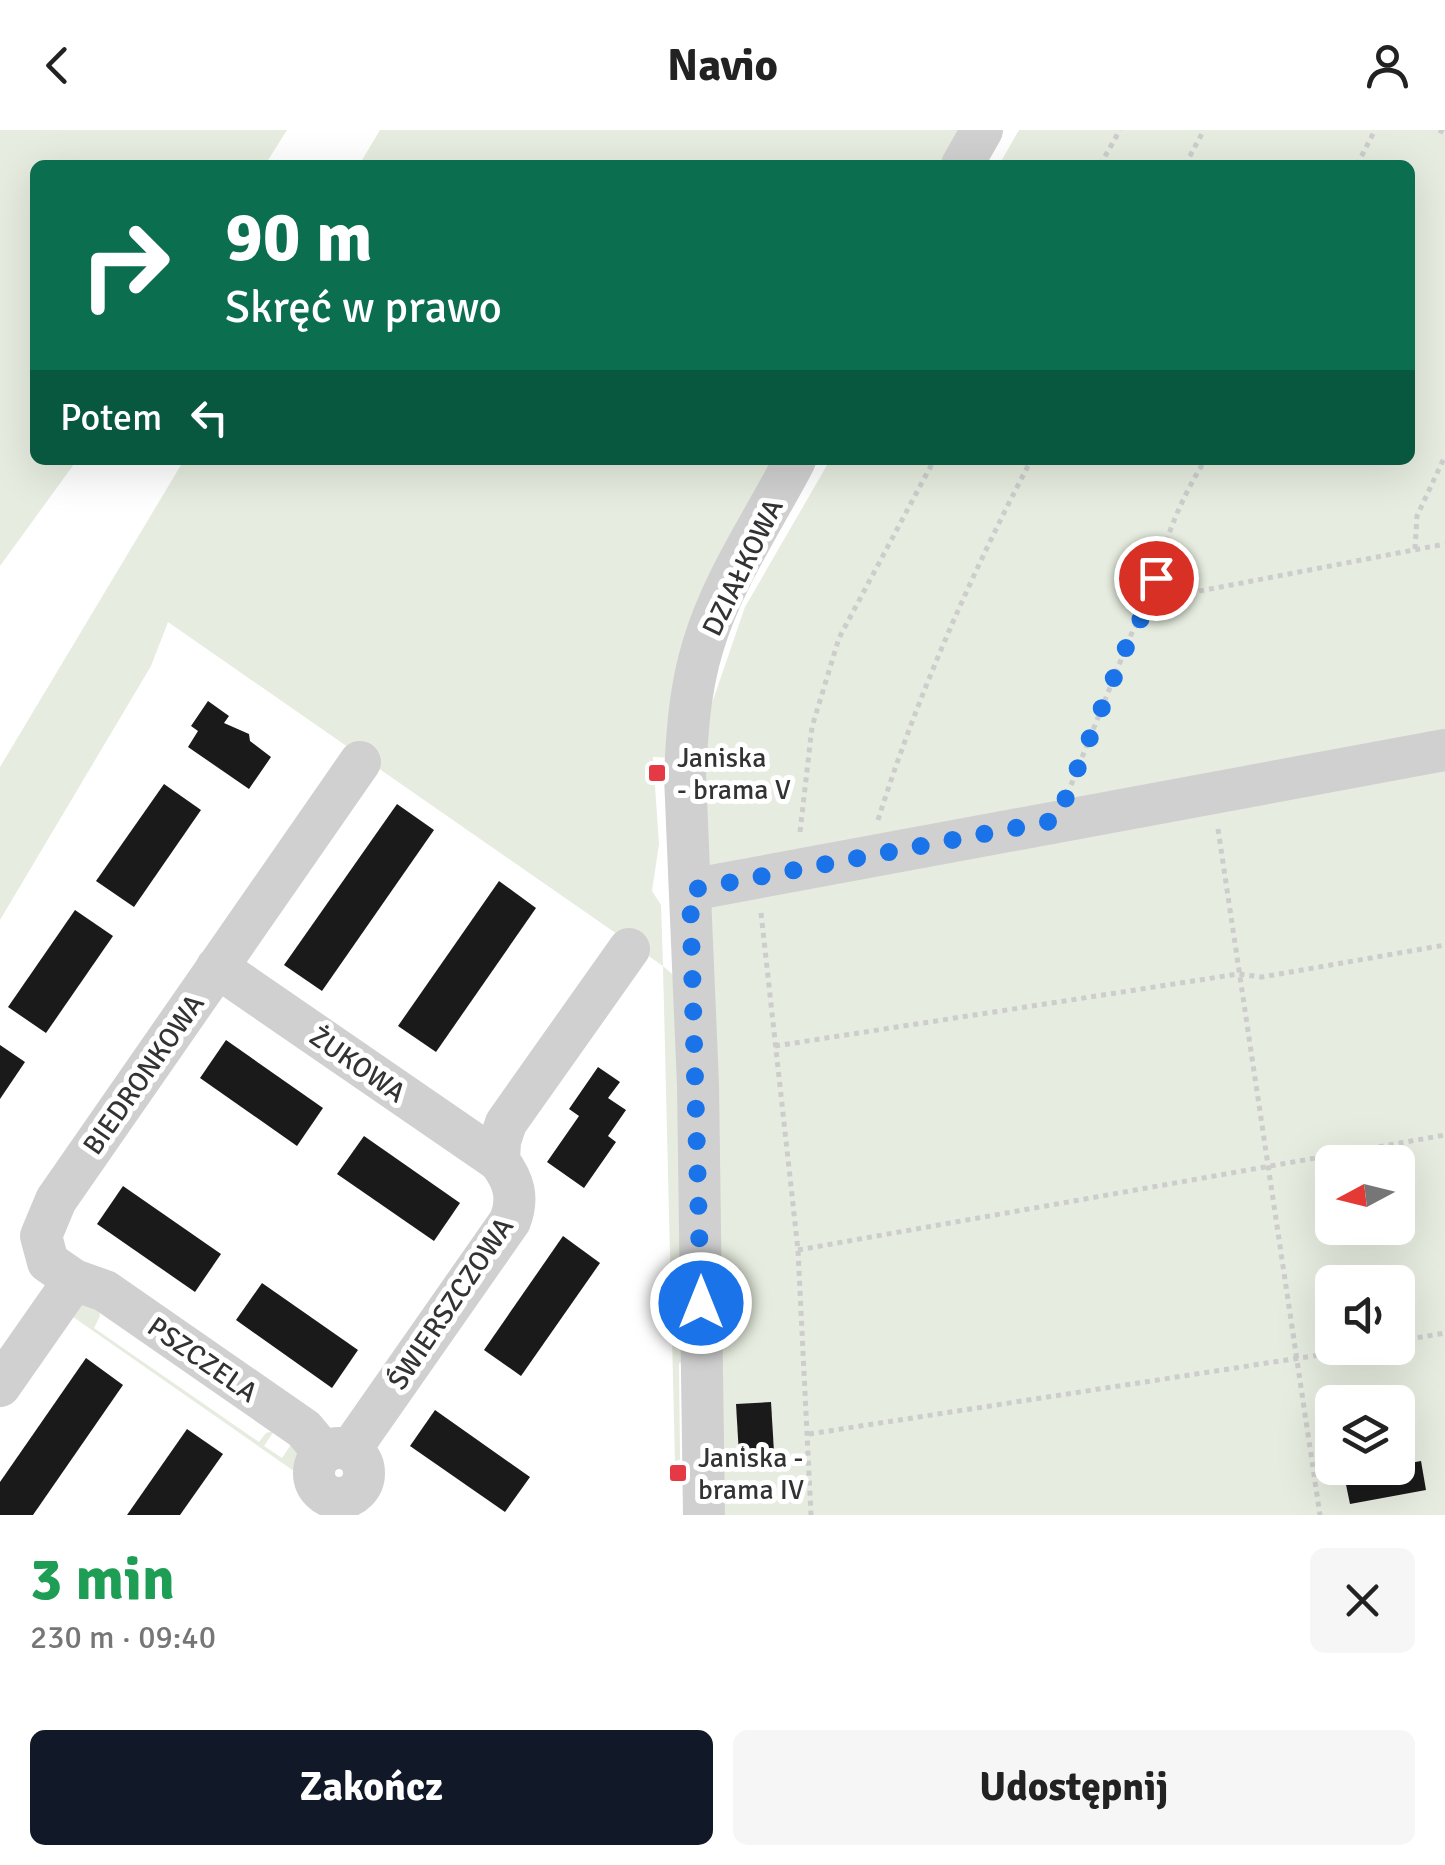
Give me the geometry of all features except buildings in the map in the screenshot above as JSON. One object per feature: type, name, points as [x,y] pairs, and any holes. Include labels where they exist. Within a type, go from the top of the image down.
[{"type":"street","points":[[965,160],[982,130]]},
{"type":"street","name":"DZIAŁKOWA","points":[[704,1515],[701,1243],[685,776],[688,725],[703,646],[718,607],[792,465]]},
{"type":"street","points":[[690,890],[1445,750]]},
{"type":"street","name":"BIEDRONKOWA","points":[[74,1280],[48,1262],[42,1249],[40,1236],[46,1218],[360,762]]},
{"type":"street","points":[[499,1161],[506,1123],[629,949]]},
{"type":"street","name":"ŻUKOWA","points":[[217,968],[499,1161]]},
{"type":"street","name":"ŚWIERSZCZOWA","points":[[337,1451],[510,1221],[514,1192],[510,1176],[499,1161]]},
{"type":"street","points":[[0,1386],[74,1280]]},
{"type":"street","name":"PSZCZELA","points":[[74,1280],[89,1283],[121,1302],[337,1451]]},
{"type":"street","points":[[337,1451],[357,1455],[364,1471],[345,1505]]},
{"type":"path","points":[[1103,160],[1120,130]]},
{"type":"path","points":[[1188,160],[1204,130]]},
{"type":"path","points":[[1360,160],[1375,130]]},
{"type":"path","points":[[1415,549],[1417,516],[1445,456]]},
{"type":"path","points":[[812,1515],[798,1250],[775,1046],[774,872],[799,842],[812,726],[839,638],[931,465]]},
{"type":"path","points":[[866,856],[906,737],[990,538],[1029,465]]},
{"type":"path","points":[[1057,820],[1133,630],[1154,600],[1168,538],[1187,488],[1202,465]]},
{"type":"path","points":[[1154,600],[1445,544]]},
{"type":"path","points":[[1205,793],[1220,835],[1320,1515]]},
{"type":"path","points":[[775,1046],[1238,974],[1262,977],[1445,944]]},
{"type":"path","points":[[798,1250],[1267,1164],[1288,1166],[1445,1135]]},
{"type":"path","points":[[1415,1338],[1445,1333]]},
{"type":"path","points":[[809,1434],[1315,1356]]},
{"type":"shaded area","points":[[0,130],[287,130],[268,160],[30,160],[30,465],[73,465],[0,566]]},
{"type":"shaded area","points":[[380,130],[969,130],[952,160],[362,160]]},
{"type":"shaded area","points":[[1019,130],[1445,130],[1445,1515],[725,1515],[708,1083],[701,773],[712,703],[745,607],[827,465],[1415,465],[1415,160],[1002,160]]},
{"type":"shaded area","points":[[181,465],[779,465],[672,758],[653,757],[659,844],[652,891],[661,905],[663,966],[168,622],[151,666],[0,920],[0,767]]},
{"type":"shaded area","points":[[663,966],[681,982],[687,1362],[679,1363],[680,1460],[675,1461]]},
{"type":"shaded area","points":[[98,1303],[100,1316],[94,1328],[259,1442],[266,1433],[274,1431],[264,1446],[282,1458],[294,1440],[302,1453],[301,1476],[66,1312],[72,1306]]},
{"type":"place","name":"Janiska - brama V","points":[[657,773]]},
{"type":"place","name":"Janiska - brama IV","points":[[678,1473]]},
{"type":"route","points":[[701,1303],[690,890],[1057,820],[1133,630],[1154,600],[1156,578]]}]
